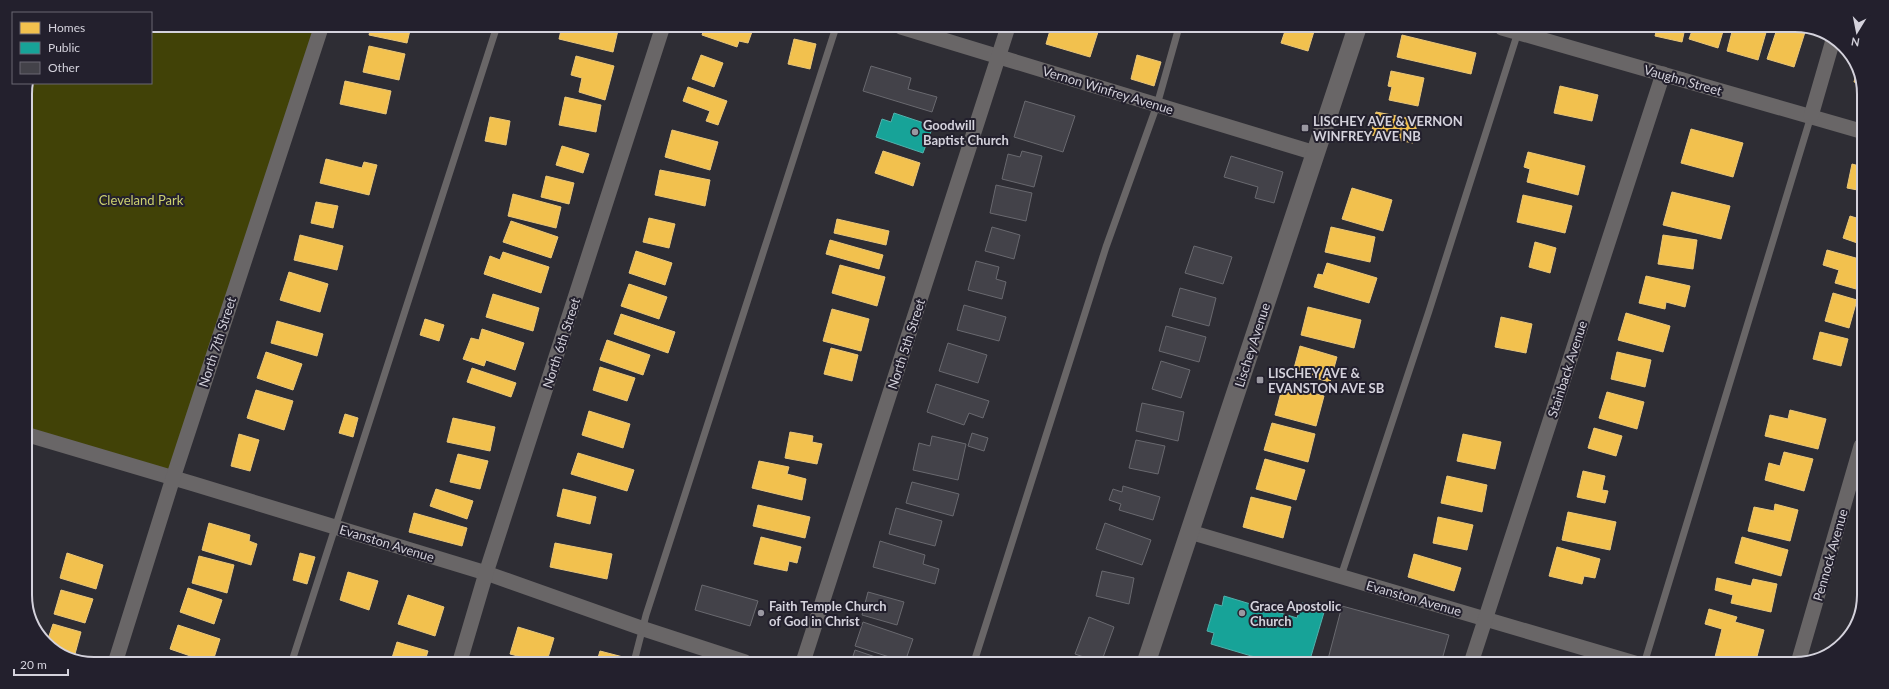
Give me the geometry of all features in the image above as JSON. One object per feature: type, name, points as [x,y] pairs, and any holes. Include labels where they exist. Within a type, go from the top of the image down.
[{"type":"street","name":"North 7th Street","points":[[117,657],[172,478],[320,32]]},
{"type":"street","name":"North 6th Street","points":[[461,657],[486,573],[661,32]]},
{"type":"street","name":"Vernon Winfrey Avenue","points":[[918,32],[1315,153]]},
{"type":"street","name":"North 5th Street","points":[[805,657],[1006,32]]},
{"type":"street","name":"Lischey Avenue","points":[[1148,657],[1356,32]]},
{"type":"street","name":"Vaughn Street","points":[[1518,32],[1540,33],[1663,74],[1857,130]]},
{"type":"street","points":[[1811,116],[1832,44]]},
{"type":"street","name":"Stainback Avenue","points":[[1473,657],[1663,74]]},
{"type":"street","name":"Evanston Avenue","points":[[32,436],[486,573],[644,629],[730,657]]},
{"type":"street","name":"Pennock Avenue","points":[[1800,656],[1857,463]]},
{"type":"street","name":"Evanston Avenue","points":[[1190,532],[1614,657]]},
{"type":"lane","points":[[293,657],[495,32]]},
{"type":"lane","points":[[636,657],[644,629],[648,608],[834,32]]},
{"type":"lane","points":[[976,657],[1106,247],[1157,105],[1177,32]]},
{"type":"lane","points":[[1341,576],[1429,311],[1518,32]]},
{"type":"lane","points":[[1646,657],[1811,116]]},
{"type":"green space","name":"Cleveland Park","points":[[152,32],[320,32],[173,478],[32,439],[33,84],[152,84]]},
{"type":"building: Homes","points":[[370,32],[410,32],[407,43],[369,35]]},
{"type":"building: Homes","points":[[561,32],[618,32],[613,52],[559,39]]},
{"type":"building: Homes","points":[[703,32],[752,32],[748,43],[739,41],[737,47],[702,35]]},
{"type":"building: Homes","points":[[1050,32],[1098,32],[1090,57],[1046,44]]},
{"type":"building: Homes","points":[[1285,32],[1314,32],[1308,51],[1281,43]]},
{"type":"building: Homes","points":[[1656,32],[1684,32],[1682,42],[1655,36]]},
{"type":"building: Homes","points":[[1692,32],[1723,32],[1718,48],[1689,39]]},
{"type":"building: Homes","points":[[1732,32],[1766,32],[1758,60],[1727,51]]},
{"type":"building: Homes","points":[[1776,32],[1805,33],[1794,67],[1767,59]]},
{"type":"building: Homes","points":[[1402,35],[1476,53],[1471,74],[1397,57]]},
{"type":"building: Homes","points":[[794,39],[816,44],[810,69],[788,64]]},
{"type":"building: Homes","points":[[369,46],[405,54],[399,80],[363,72]]},
{"type":"building: Homes","points":[[701,55],[723,63],[714,87],[692,79]]},
{"type":"building: Homes","points":[[1137,55],[1161,62],[1154,86],[1131,79]]},
{"type":"building: Homes","points":[[576,56],[614,66],[605,100],[579,92],[582,78],[571,75]]},
{"type":"building: Homes","points":[[1391,71],[1424,78],[1418,106],[1389,100],[1392,87],[1388,86]]},
{"type":"building: Homes","points":[[345,81],[391,91],[386,114],[340,104]]},
{"type":"building: Homes","points":[[1560,86],[1598,95],[1592,121],[1554,113]]},
{"type":"building: Homes","points":[[688,87],[727,101],[718,125],[706,121],[710,111],[683,101]]},
{"type":"building: Homes","points":[[565,97],[601,105],[596,132],[559,125]]},
{"type":"building: Homes","points":[[1376,112],[1418,120],[1413,143],[1371,135]]},
{"type":"building: Homes","points":[[490,117],[510,121],[506,145],[485,141]]},
{"type":"building: Homes","points":[[1691,129],[1743,143],[1733,177],[1681,163]]},
{"type":"building: Homes","points":[[672,130],[718,142],[710,170],[665,157]]},
{"type":"building: Homes","points":[[562,146],[589,154],[583,173],[556,165]]},
{"type":"building: Homes","points":[[883,151],[920,163],[913,186],[875,173]]},
{"type":"building: Homes","points":[[1528,152],[1585,166],[1578,195],[1527,182],[1530,169],[1524,167]]},
{"type":"building: Homes","points":[[326,159],[362,168],[364,162],[377,165],[369,195],[320,183]]},
{"type":"building: Homes","points":[[1852,164],[1857,165],[1857,190],[1847,188]]},
{"type":"building: Homes","points":[[660,170],[710,180],[705,206],[655,195]]},
{"type":"building: Homes","points":[[546,176],[574,183],[569,204],[541,197]]},
{"type":"building: Homes","points":[[1352,188],[1392,200],[1383,231],[1342,219]]},
{"type":"building: Homes","points":[[1672,192],[1730,206],[1721,239],[1663,225]]},
{"type":"building: Homes","points":[[513,194],[561,207],[556,228],[508,216]]},
{"type":"building: Homes","points":[[1523,195],[1572,206],[1565,233],[1517,222]]},
{"type":"building: Homes","points":[[316,202],[338,206],[333,228],[311,223]]},
{"type":"building: Homes","points":[[1850,216],[1857,218],[1857,243],[1843,238]]},
{"type":"building: Homes","points":[[649,218],[675,224],[669,248],[643,242]]},
{"type":"building: Homes","points":[[837,219],[889,231],[886,245],[834,233]]},
{"type":"building: Homes","points":[[511,221],[558,237],[551,258],[503,242]]},
{"type":"building: Homes","points":[[1331,227],[1375,237],[1370,262],[1325,252]]},
{"type":"building: Homes","points":[[300,235],[343,246],[337,270],[294,260]]},
{"type":"building: Homes","points":[[1663,235],[1697,240],[1693,269],[1658,264]]},
{"type":"building: Homes","points":[[830,240],[883,255],[879,269],[826,254]]},
{"type":"building: Homes","points":[[1535,242],[1556,248],[1550,273],[1529,267]]},
{"type":"building: Homes","points":[[1827,250],[1857,258],[1857,289],[1835,283],[1839,270],[1823,265]]},
{"type":"building: Homes","points":[[636,251],[672,263],[665,285],[629,273]]},
{"type":"building: Homes","points":[[503,252],[549,267],[541,293],[484,274],[490,256],[500,260]]},
{"type":"building: Homes","points":[[1327,263],[1377,278],[1369,303],[1314,287],[1318,274],[1323,275]]},
{"type":"building: Homes","points":[[840,265],[885,277],[877,306],[832,293]]},
{"type":"building: Homes","points":[[289,272],[328,284],[320,312],[280,300]]},
{"type":"building: Homes","points":[[1646,276],[1690,286],[1685,307],[1666,302],[1665,309],[1639,303]]},
{"type":"building: Homes","points":[[629,284],[667,297],[659,319],[621,306]]},
{"type":"building: Homes","points":[[1833,293],[1857,300],[1849,328],[1825,321]]},
{"type":"building: Homes","points":[[493,294],[539,308],[533,331],[486,317]]},
{"type":"building: Homes","points":[[1308,307],[1361,320],[1354,348],[1301,335]]},
{"type":"building: Homes","points":[[832,309],[869,319],[861,351],[823,341]]},
{"type":"building: Homes","points":[[1626,313],[1670,326],[1663,352],[1618,340]]},
{"type":"building: Homes","points":[[621,314],[675,332],[668,353],[614,334]]},
{"type":"building: Homes","points":[[1501,317],[1532,324],[1526,353],[1495,347]]},
{"type":"building: Homes","points":[[425,319],[444,325],[439,341],[420,335]]},
{"type":"building: Homes","points":[[277,321],[323,334],[317,356],[271,343]]},
{"type":"building: Homes","points":[[482,329],[524,343],[515,370],[486,360],[484,366],[463,359],[471,338],[479,340]]},
{"type":"building: Homes","points":[[1820,332],[1848,339],[1841,366],[1813,359]]},
{"type":"building: Homes","points":[[607,340],[650,355],[643,375],[600,360]]},
{"type":"building: Homes","points":[[1300,346],[1337,357],[1330,382],[1293,372]]},
{"type":"building: Homes","points":[[831,348],[858,355],[852,381],[824,374]]},
{"type":"building: Homes","points":[[266,352],[302,364],[293,390],[257,378]]},
{"type":"building: Homes","points":[[1617,352],[1651,360],[1645,387],[1611,379]]},
{"type":"building: Homes","points":[[600,367],[635,378],[627,401],[593,390]]},
{"type":"building: Homes","points":[[472,368],[516,383],[511,397],[467,382]]},
{"type":"building: Homes","points":[[1283,385],[1324,396],[1316,426],[1275,415]]},
{"type":"building: Homes","points":[[256,390],[293,401],[284,430],[247,418]]},
{"type":"building: Homes","points":[[1607,392],[1644,402],[1637,429],[1599,418]]},
{"type":"building: Homes","points":[[1790,410],[1826,419],[1818,449],[1765,436],[1770,415],[1788,419]]},
{"type":"building: Homes","points":[[589,411],[630,424],[623,448],[582,435]]},
{"type":"building: Homes","points":[[345,414],[358,418],[353,437],[339,433]]},
{"type":"building: Homes","points":[[453,418],[495,427],[490,451],[447,442]]},
{"type":"building: Homes","points":[[1272,423],[1315,434],[1308,462],[1264,450]]},
{"type":"building: Homes","points":[[1594,428],[1622,436],[1616,456],[1588,448]]},
{"type":"building: Homes","points":[[790,432],[813,436],[812,442],[822,444],[817,464],[785,458]]},
{"type":"building: Homes","points":[[239,434],[259,440],[250,471],[231,466]]},
{"type":"building: Homes","points":[[1463,434],[1501,442],[1495,469],[1457,461]]},
{"type":"building: Homes","points":[[1784,452],[1813,459],[1804,491],[1765,480],[1769,463],[1780,466]]},
{"type":"building: Homes","points":[[578,453],[634,470],[627,491],[571,474]]},
{"type":"building: Homes","points":[[458,454],[488,461],[480,489],[450,482]]},
{"type":"building: Homes","points":[[1265,459],[1305,470],[1296,500],[1256,489]]},
{"type":"building: Homes","points":[[759,461],[789,467],[787,474],[806,479],[802,500],[752,488]]},
{"type":"building: Homes","points":[[1583,471],[1605,476],[1602,490],[1608,491],[1605,503],[1577,497]]},
{"type":"building: Homes","points":[[1447,476],[1487,485],[1482,512],[1441,503]]},
{"type":"building: Homes","points":[[436,489],[473,501],[467,519],[430,506]]},
{"type":"building: Homes","points":[[563,489],[596,497],[590,524],[557,516]]},
{"type":"building: Homes","points":[[1251,497],[1291,507],[1283,538],[1243,527]]},
{"type":"building: Homes","points":[[1775,504],[1798,510],[1790,541],[1748,531],[1754,507],[1774,511]]},
{"type":"building: Homes","points":[[758,505],[810,517],[805,538],[753,526]]},
{"type":"building: Homes","points":[[1568,512],[1616,522],[1610,550],[1562,540]]},
{"type":"building: Homes","points":[[414,513],[467,528],[462,546],[409,532]]},
{"type":"building: Homes","points":[[1438,517],[1473,525],[1467,550],[1433,543]]},
{"type":"building: Homes","points":[[209,523],[250,535],[249,541],[257,544],[251,565],[202,550]]},
{"type":"building: Homes","points":[[761,537],[801,547],[797,563],[789,561],[787,571],[754,564]]},
{"type":"building: Homes","points":[[1742,537],[1788,550],[1781,576],[1735,563]]},
{"type":"building: Homes","points":[[555,543],[612,554],[607,579],[550,567]]},
{"type":"building: Homes","points":[[1557,547],[1600,559],[1595,578],[1584,576],[1582,584],[1549,576]]},
{"type":"building: Homes","points":[[67,553],[103,565],[96,589],[60,578]]},
{"type":"building: Homes","points":[[300,553],[315,557],[307,584],[293,580]]},
{"type":"building: Homes","points":[[1414,554],[1461,568],[1454,591],[1408,577]]},
{"type":"building: Homes","points":[[199,556],[234,565],[227,593],[192,583]]},
{"type":"building: Homes","points":[[348,572],[378,581],[369,610],[340,600]]},
{"type":"building: Homes","points":[[1717,578],[1751,586],[1753,579],[1777,584],[1771,612],[1731,603],[1733,595],[1715,590]]},
{"type":"building: Homes","points":[[188,588],[222,600],[214,624],[180,612]]},
{"type":"building: Homes","points":[[61,590],[93,599],[85,623],[54,614]]},
{"type":"building: Homes","points":[[408,595],[444,607],[435,636],[398,624]]},
{"type":"building: Homes","points":[[1709,609],[1737,617],[1735,622],[1764,630],[1757,657],[1715,657],[1722,629],[1705,624]]},
{"type":"building: Homes","points":[[53,624],[81,632],[75,654],[67,651],[49,637]]},
{"type":"building: Homes","points":[[178,625],[220,639],[214,657],[193,657],[170,649]]},
{"type":"building: Homes","points":[[518,627],[554,638],[548,657],[522,657],[510,654]]},
{"type":"building: Homes","points":[[397,642],[428,651],[426,657],[392,657]]},
{"type":"building: Homes","points":[[600,651],[623,657],[598,657]]},
{"type":"building: Public","points":[[894,113],[933,126],[923,153],[876,137],[882,119],[891,122]]},
{"type":"building: Public","points":[[1224,596],[1297,618],[1302,603],[1325,609],[1311,657],[1255,657],[1211,644],[1214,633],[1207,631],[1215,604],[1222,606]]},
{"type":"building: Other","points":[[871,66],[911,78],[908,89],[937,97],[932,112],[863,91]]},
{"type":"building: Other","points":[[1025,101],[1075,116],[1063,152],[1014,137]]},
{"type":"building: Other","points":[[1022,151],[1042,156],[1034,187],[1002,179],[1008,154],[1020,157]]},
{"type":"building: Other","points":[[1231,156],[1283,172],[1274,203],[1255,198],[1258,187],[1224,177]]},
{"type":"building: Other","points":[[996,185],[1032,193],[1026,221],[990,213]]},
{"type":"building: Other","points":[[992,227],[1020,235],[1014,259],[985,251]]},
{"type":"building: Other","points":[[1194,246],[1232,257],[1223,284],[1185,273]]},
{"type":"building: Other","points":[[976,261],[999,267],[996,279],[1006,282],[1002,299],[968,290]]},
{"type":"building: Other","points":[[1180,288],[1216,298],[1209,326],[1172,316]]},
{"type":"building: Other","points":[[964,305],[1006,317],[999,341],[957,330]]},
{"type":"building: Other","points":[[1166,326],[1206,337],[1199,362],[1159,351]]},
{"type":"building: Other","points":[[948,343],[987,355],[978,383],[939,371]]},
{"type":"building: Other","points":[[1161,361],[1190,370],[1181,398],[1152,389]]},
{"type":"building: Other","points":[[936,384],[989,401],[983,418],[969,413],[964,425],[927,412]]},
{"type":"building: Other","points":[[1142,403],[1184,412],[1178,441],[1136,431]]},
{"type":"building: Other","points":[[972,433],[988,438],[984,451],[968,446]]},
{"type":"building: Other","points":[[932,436],[966,444],[958,480],[913,470],[919,443],[930,446]]},
{"type":"building: Other","points":[[1136,440],[1165,446],[1158,474],[1129,468]]},
{"type":"building: Other","points":[[912,482],[959,494],[953,516],[906,503]]},
{"type":"building: Other","points":[[1123,486],[1160,497],[1153,520],[1119,510],[1121,504],[1109,500],[1113,489],[1122,492]]},
{"type":"building: Other","points":[[896,508],[942,521],[935,546],[889,534]]},
{"type":"building: Other","points":[[1105,523],[1151,540],[1142,565],[1096,549]]},
{"type":"building: Other","points":[[880,541],[925,555],[923,564],[939,569],[935,584],[873,567]]},
{"type":"building: Other","points":[[1102,571],[1134,578],[1129,604],[1096,596]]},
{"type":"building: Other","points":[[702,585],[758,601],[750,626],[695,610]]},
{"type":"building: Other","points":[[868,592],[904,602],[897,625],[862,615]]},
{"type":"building: Other","points":[[1342,606],[1449,635],[1443,657],[1329,657]]},
{"type":"building: Other","points":[[1089,617],[1114,627],[1103,657],[1084,657],[1075,654]]},
{"type":"building: Other","points":[[863,622],[913,639],[907,657],[889,657],[855,646]]},
{"type":"building: Other","points":[[855,650],[875,657],[853,657]]},
{"type":"place","name":"LISCHEY AVE & VERNON WINFREY AVE NB","points":[[1305,128]]},
{"type":"place","name":"Goodwill Baptist Church","points":[[915,132]]},
{"type":"place","name":"LISCHEY AVE & EVANSTON AVE SB","points":[[1260,380]]},
{"type":"place","name":"Faith Temple Church of God in Christ","points":[[761,613]]},
{"type":"place","name":"Grace Apostolic Church","points":[[1242,613]]}]
